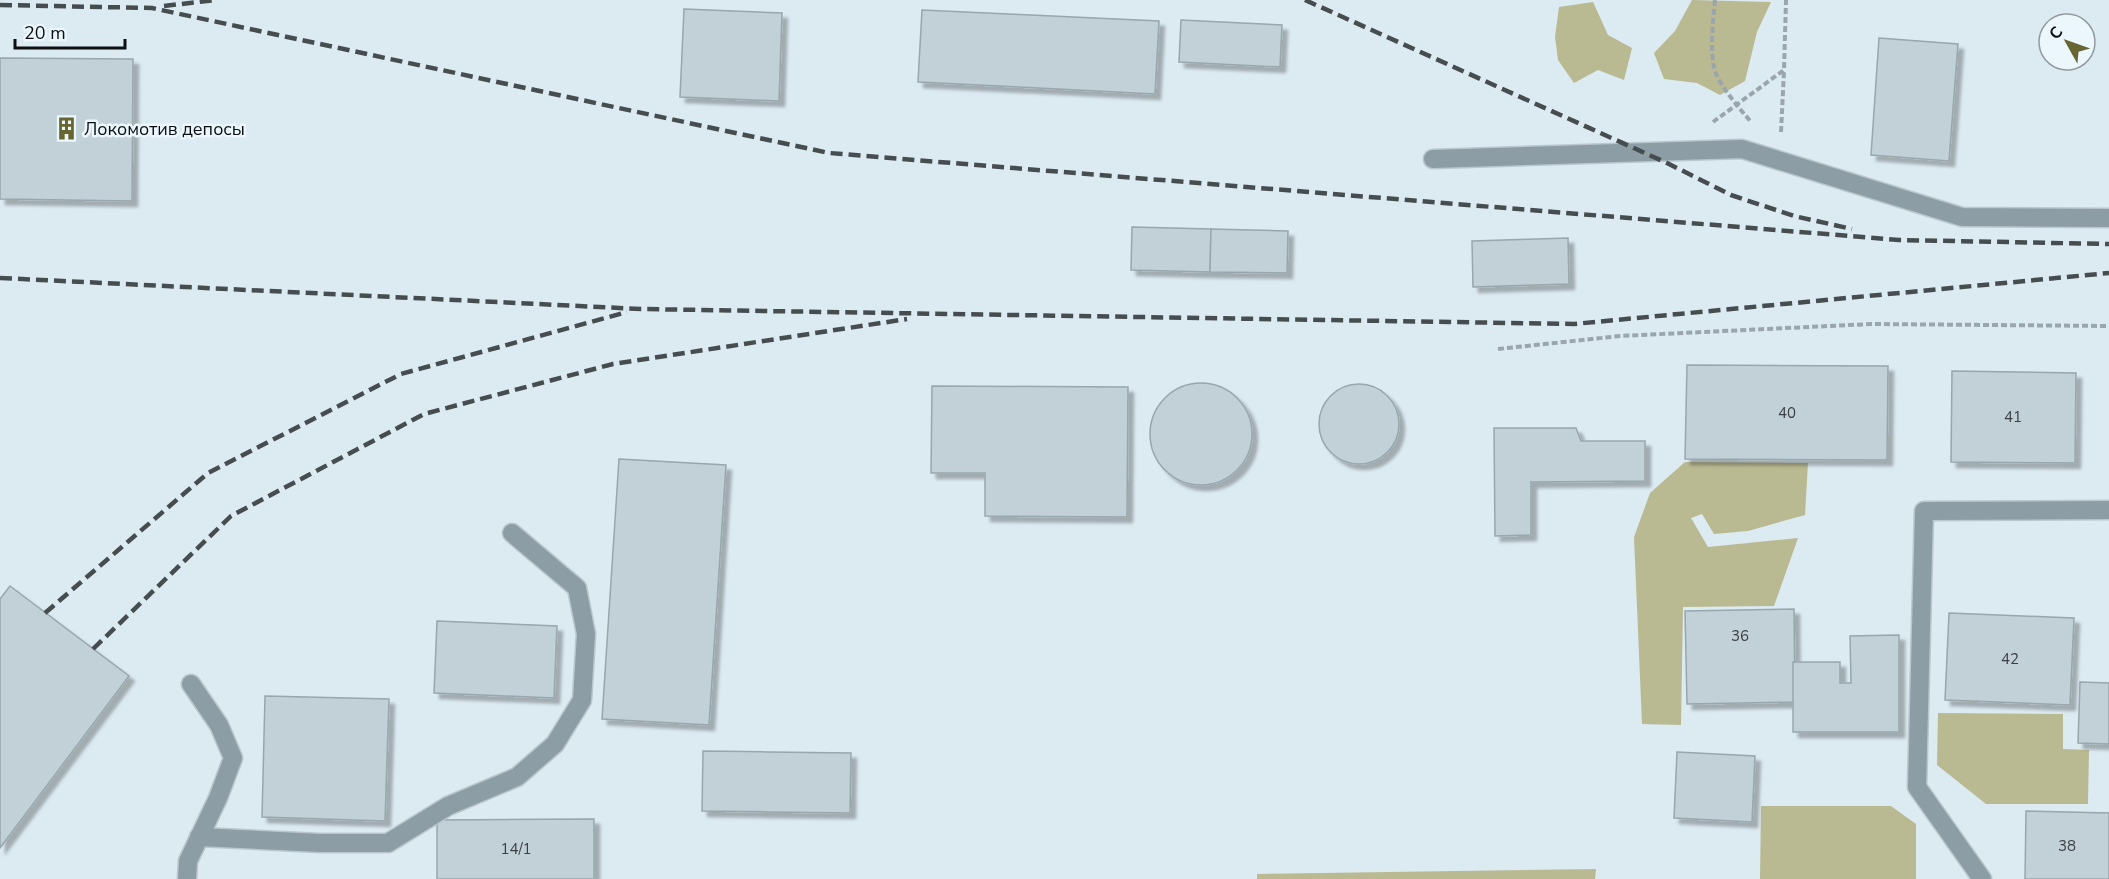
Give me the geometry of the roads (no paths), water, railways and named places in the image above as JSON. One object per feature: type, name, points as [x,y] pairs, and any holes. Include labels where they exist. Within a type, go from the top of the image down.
[{"type":"lane","points":[[1434,159],[1742,149],[1962,217],[2109,218]]},
{"type":"lane","points":[[1982,879],[1917,787],[1924,511],[2109,510]]},
{"type":"lane","points":[[199,837],[320,843],[388,843],[447,806],[517,777],[555,744],[582,700],[586,634],[577,588],[512,533]]},
{"type":"lane","points":[[187,879],[188,861],[218,798],[233,758],[219,725],[192,684]]},
{"type":"railway","points":[[164,6],[215,0]]},
{"type":"railway","points":[[1305,0],[1667,163],[1731,195],[1794,216],[1852,229]]},
{"type":"railway","points":[[0,5],[152,8],[829,153],[1899,240],[2109,244]]},
{"type":"railway","points":[[0,278],[641,309],[1574,324],[2109,273]]},
{"type":"railway","points":[[45,613],[208,473],[401,374],[627,312]]},
{"type":"railway","points":[[93,649],[231,516],[424,414],[613,364],[907,319]]},
{"type":"place","name":"Локомотив депосы","points":[[66,129]]}]
